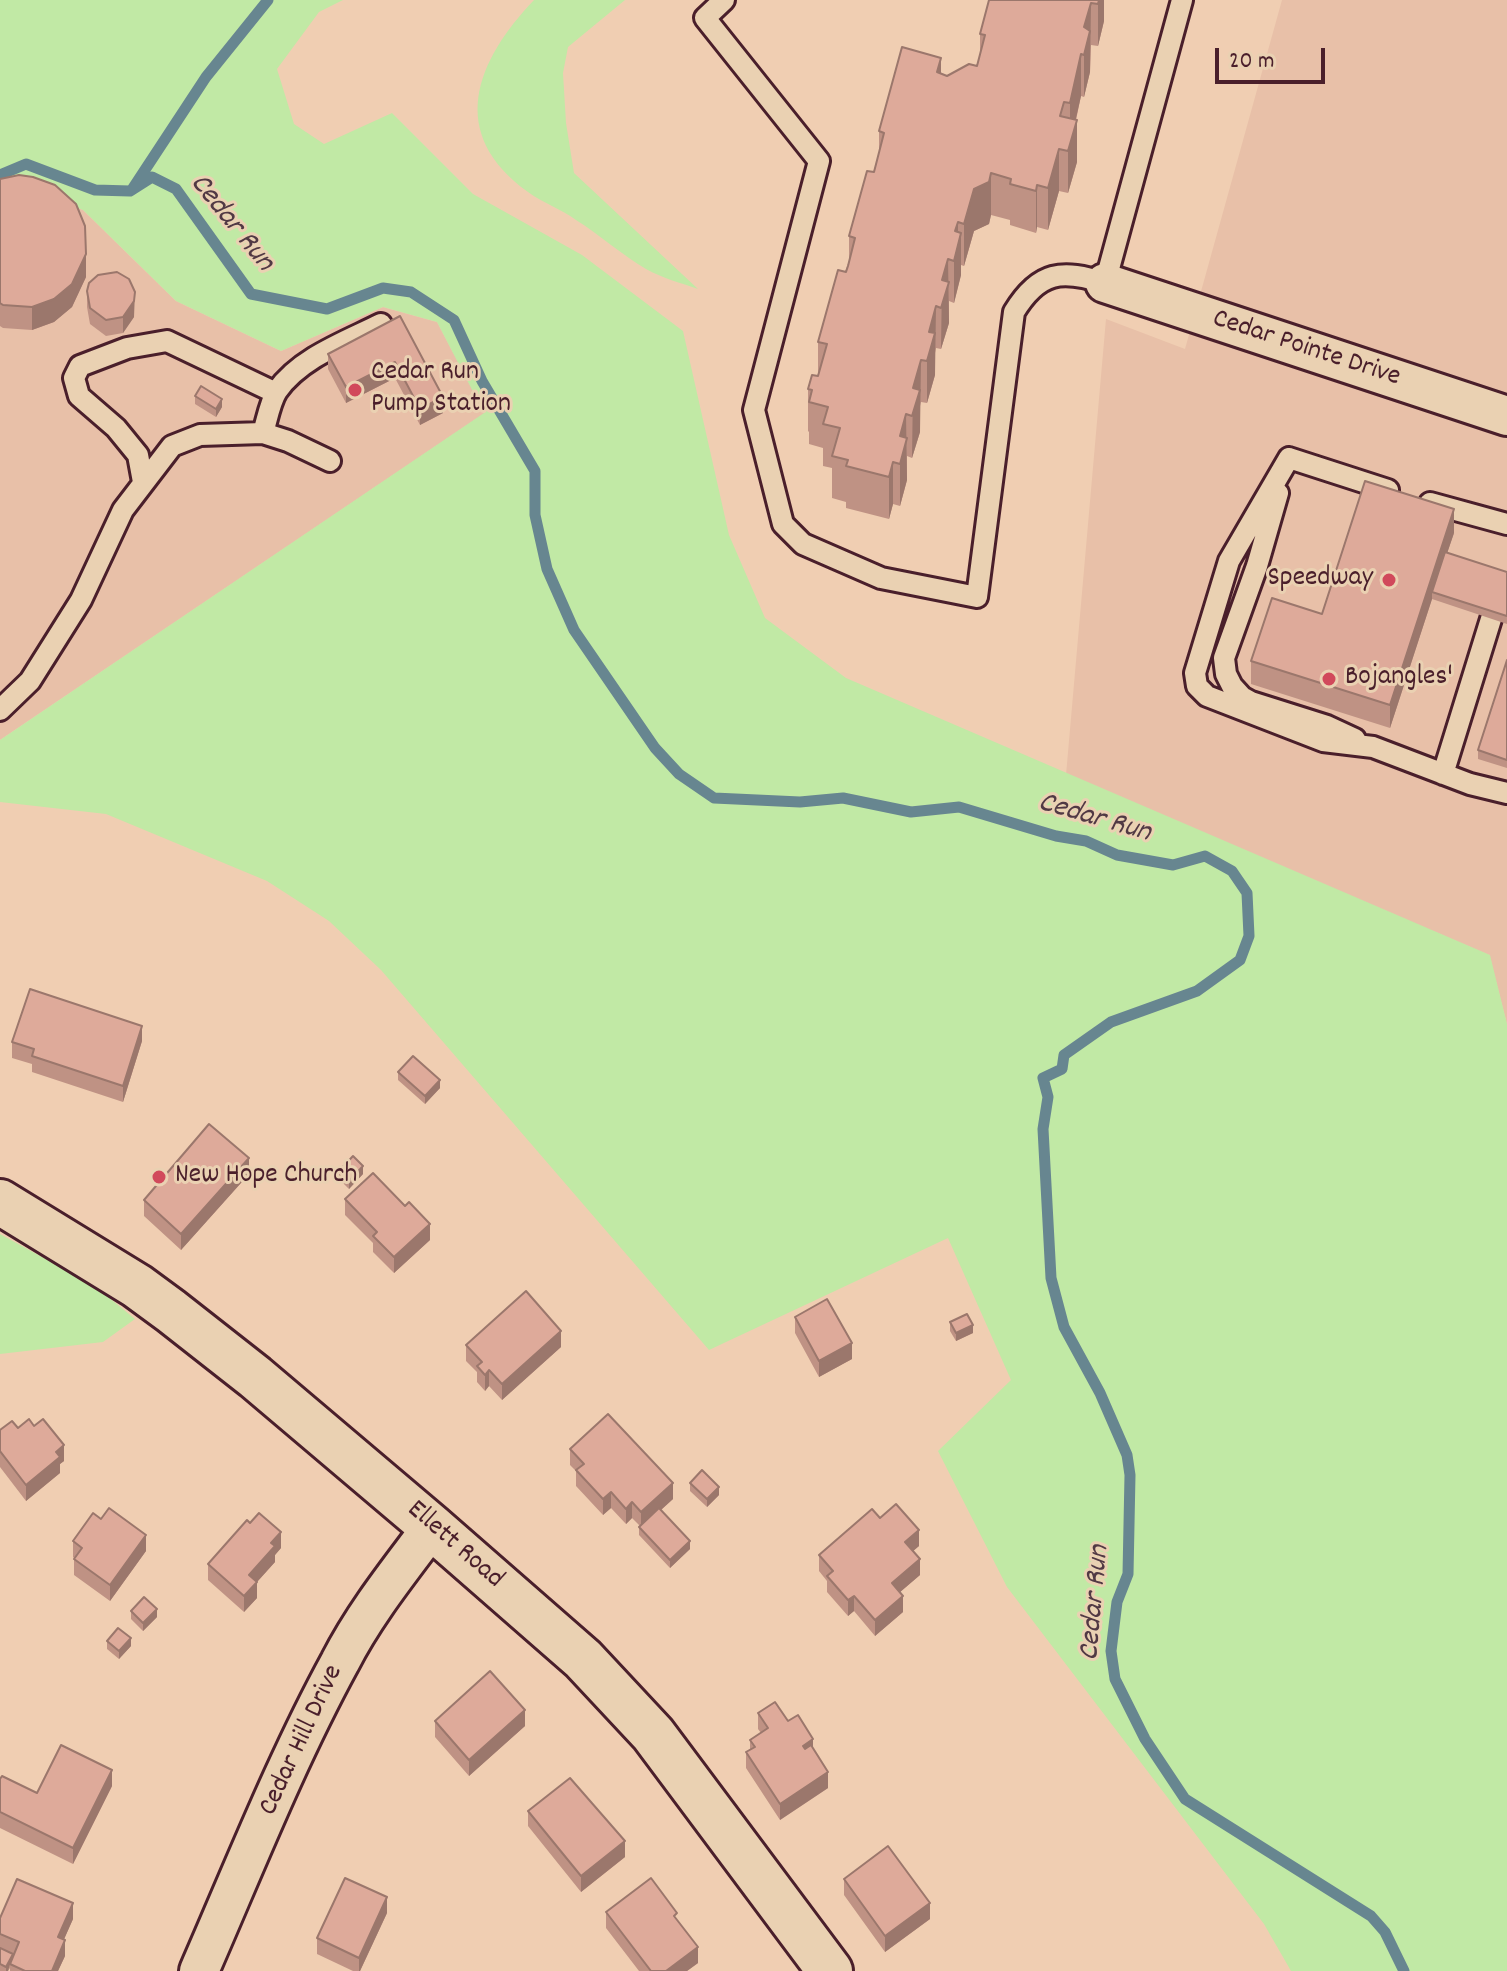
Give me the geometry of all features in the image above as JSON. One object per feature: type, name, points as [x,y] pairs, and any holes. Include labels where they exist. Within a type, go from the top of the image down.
[{"type":"street","name":"Cedar Pointe Drive","points":[[1105,283],[1507,416]]},
{"type":"street","name":"Ellett Road","points":[[0,1202],[137,1286],[255,1377],[432,1527],[615,1690],[653,1734],[830,1971]]},
{"type":"street","name":"Cedar Hill Drive","points":[[199,1971],[307,1727],[341,1660],[370,1611],[432,1527]]},
{"type":"lane","points":[[724,0],[705,18],[819,161],[754,410],[783,524],[803,544],[881,578],[977,597],[1014,312],[1026,293],[1046,280],[1064,274],[1105,283],[1182,0]]},
{"type":"lane","points":[[263,433],[276,393],[295,373],[323,353],[381,324]]},
{"type":"lane","points":[[143,482],[138,455],[116,428],[79,396],[74,378],[80,366],[127,348],[167,341],[276,393]]},
{"type":"lane","points":[[0,710],[30,681],[81,600],[123,510],[172,446],[200,435],[263,433],[330,461]]},
{"type":"lane","points":[[1289,458],[1467,515],[1507,524]]},
{"type":"lane","points":[[1289,458],[1229,561],[1195,673],[1197,686],[1207,696],[1323,741],[1373,747]]},
{"type":"lane","points":[[1289,458],[1257,566],[1224,658],[1226,674],[1232,686],[1251,702],[1327,726],[1443,774],[1507,793]]},
{"type":"lane","points":[[1443,774],[1491,619]]},
{"type":"shaded area","points":[[1282,0],[1507,0],[1507,1024],[1489,955],[1066,775],[1106,319],[1185,349]]},
{"type":"shaded area","name":"Cedar Run Pump Station","points":[[24,187],[83,210],[176,301],[281,351],[383,307],[437,322],[485,413],[0,740],[0,197]]},
{"type":"green space","points":[[0,0],[343,0],[319,12],[277,69],[294,124],[324,144],[392,113],[473,194],[582,255],[683,331],[729,535],[765,618],[846,678],[1490,955],[1507,1024],[1507,1971],[1291,1971],[1264,1924],[1007,1587],[938,1451],[1011,1380],[948,1238],[709,1350],[381,970],[329,921],[267,881],[106,814],[0,802],[0,740],[484,413],[437,322],[383,307],[281,351],[176,301],[83,210],[24,187],[0,197]]},
{"type":"green space","points":[[534,0],[625,0],[568,47],[563,73],[566,123],[574,173],[698,289],[646,269],[570,216],[528,192],[502,169],[486,146],[479,121],[478,97],[485,72],[497,47]]},
{"type":"green space","points":[[0,1234],[95,1286],[135,1319],[103,1342],[0,1354]]},
{"type":"building","points":[[989,0],[1099,0],[1098,4],[1091,3],[1084,27],[1090,31],[1084,55],[1081,54],[1070,103],[1064,102],[1060,116],[1077,120],[1068,151],[1059,149],[1048,188],[1037,185],[1036,191],[1010,184],[1011,179],[991,173],[989,182],[974,189],[964,224],[958,222],[955,231],[961,233],[954,261],[948,259],[942,280],[949,282],[941,308],[936,306],[929,332],[935,333],[927,361],[921,360],[913,388],[920,390],[912,416],[906,414],[900,436],[907,438],[900,464],[893,462],[889,477],[846,466],[848,460],[832,456],[840,428],[823,424],[828,407],[809,402],[812,390],[808,389],[812,375],[818,376],[827,344],[818,342],[838,270],[846,272],[848,266],[855,238],[849,236],[867,171],[874,172],[884,133],[879,131],[902,47],[941,58],[937,72],[947,76],[969,64],[977,66],[985,35],[980,34]]},
{"type":"building","points":[[19,175],[55,185],[76,204],[85,226],[86,254],[72,284],[54,299],[32,307],[0,303],[0,179]]},
{"type":"building","points":[[117,272],[129,279],[135,292],[134,301],[123,317],[106,320],[90,308],[87,291],[89,283],[98,275]]},
{"type":"building","name":"Cedar Run Pump Station","points":[[400,316],[443,397],[420,409],[395,362],[346,387],[328,354]]},
{"type":"building","points":[[201,386],[222,399],[216,409],[195,396]]},
{"type":"building","points":[[1365,481],[1454,509],[1390,705],[1251,661],[1272,598],[1322,614]]},
{"type":"building","points":[[1445,552],[1507,572],[1507,616],[1432,592]]},
{"type":"building","points":[[1507,660],[1507,760],[1478,750]]},
{"type":"building","points":[[30,989],[142,1026],[123,1086],[32,1056],[34,1049],[12,1042]]},
{"type":"building","points":[[413,1056],[440,1080],[425,1096],[398,1072]]},
{"type":"building","points":[[209,1124],[249,1158],[181,1234],[144,1200]]},
{"type":"building","points":[[353,1156],[363,1166],[349,1181],[339,1171]]},
{"type":"building","points":[[373,1173],[405,1206],[409,1202],[430,1224],[394,1257],[373,1236],[377,1232],[345,1199]]},
{"type":"building","points":[[526,1291],[561,1331],[502,1384],[489,1370],[485,1375],[477,1366],[482,1362],[466,1345]]},
{"type":"building","points":[[827,1299],[852,1343],[819,1361],[795,1317]]},
{"type":"building","points":[[967,1314],[973,1325],[956,1333],[950,1322]]},
{"type":"building","points":[[608,1414],[673,1483],[641,1512],[632,1502],[626,1509],[611,1492],[603,1499],[576,1470],[584,1464],[570,1449]]},
{"type":"building","points":[[29,1419],[34,1426],[43,1419],[64,1445],[56,1452],[60,1457],[26,1485],[0,1451],[0,1430],[12,1421],[18,1428]]},
{"type":"building","points":[[702,1470],[719,1487],[707,1499],[690,1483]]},
{"type":"building","points":[[896,1504],[919,1530],[905,1542],[920,1559],[892,1583],[903,1596],[875,1620],[854,1596],[848,1600],[827,1576],[833,1571],[819,1555],[872,1509],[880,1518]]},
{"type":"building","points":[[109,1508],[146,1535],[110,1585],[74,1559],[82,1548],[73,1541],[93,1513],[101,1519]]},
{"type":"building","points":[[659,1508],[690,1541],[670,1560],[639,1527]]},
{"type":"building","points":[[259,1513],[281,1532],[271,1543],[275,1546],[249,1575],[257,1582],[244,1596],[208,1564],[247,1520],[250,1523]]},
{"type":"building","points":[[144,1597],[157,1609],[143,1623],[131,1611]]},
{"type":"building","points":[[118,1628],[131,1638],[119,1651],[107,1641]]},
{"type":"building","points":[[490,1671],[525,1710],[469,1760],[435,1721]]},
{"type":"building","points":[[775,1702],[788,1721],[798,1715],[813,1739],[803,1746],[805,1749],[811,1745],[828,1772],[780,1804],[746,1752],[755,1747],[750,1740],[768,1728],[758,1713]]},
{"type":"building","points":[[61,1745],[112,1770],[73,1848],[0,1812],[2,1776],[37,1793]]},
{"type":"building","points":[[570,1778],[625,1841],[581,1876],[528,1811]]},
{"type":"building","points":[[888,1846],[930,1903],[885,1936],[844,1879]]},
{"type":"building","points":[[345,1878],[387,1897],[359,1958],[317,1938]]},
{"type":"building","points":[[651,1878],[698,1947],[666,1971],[651,1971],[606,1912]]},
{"type":"building","points":[[17,1879],[73,1903],[58,1937],[65,1940],[52,1971],[25,1971],[10,1964],[19,1942],[0,1934],[0,1918]]},
{"type":"building","points":[[0,1948],[13,1954],[6,1967],[0,1964]]},
{"type":"waterway","name":"Cedar Run","points":[[133,188],[206,77],[268,0]]},
{"type":"waterway","name":"Cedar Run","points":[[0,175],[26,164],[95,190],[130,191],[152,177],[176,189],[251,294],[327,309],[383,288],[411,292],[454,320],[482,381],[535,471],[535,515],[547,569],[574,630],[655,748],[679,774],[714,798],[800,802],[843,798],[911,812],[959,807],[1056,836],[1086,841],[1117,855],[1173,865],[1205,856],[1232,871],[1247,893],[1249,936],[1240,960],[1197,991],[1111,1022],[1064,1055],[1062,1069],[1043,1078],[1048,1097],[1043,1129],[1051,1278],[1064,1327],[1100,1393],[1127,1455],[1130,1475],[1128,1574],[1117,1602],[1111,1651],[1115,1679],[1145,1739],[1185,1799],[1371,1916],[1385,1932],[1404,1971]]},
{"type":"place","name":"Cedar Run Pump Station","points":[[355,390]]},
{"type":"place","name":"Speedway","points":[[1389,580]]},
{"type":"place","name":"Bojangles'","points":[[1329,679]]},
{"type":"place","name":"New Hope Church","points":[[159,1177]]}]
